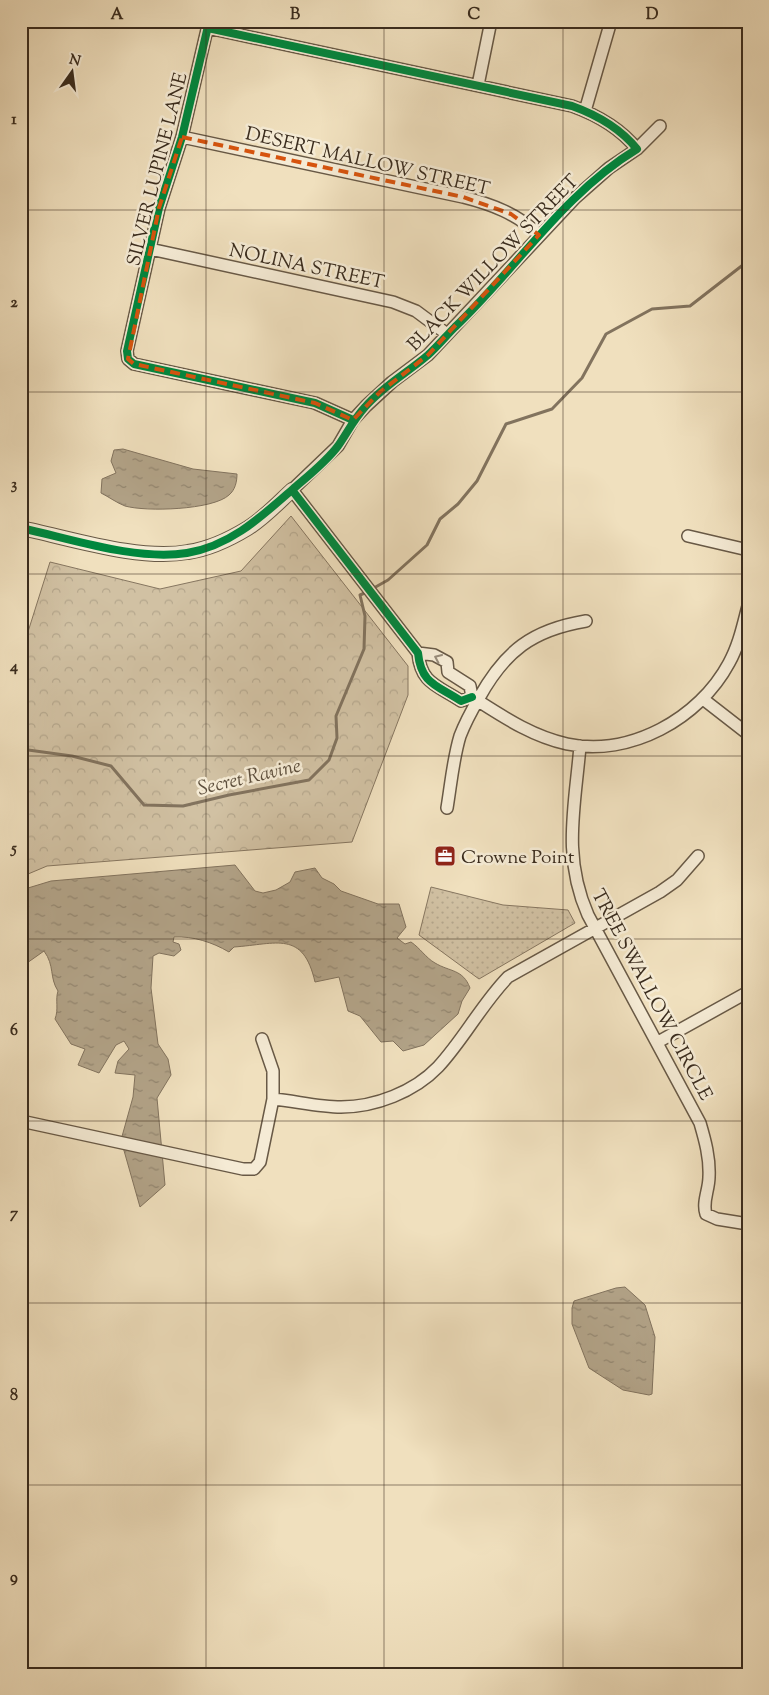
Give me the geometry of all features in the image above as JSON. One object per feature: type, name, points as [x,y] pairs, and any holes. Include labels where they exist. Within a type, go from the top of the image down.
[{"type":"street","points":[[478,85],[491,21]]},
{"type":"street","points":[[585,110],[611,21]]},
{"type":"street","points":[[208,25],[585,110],[618,130],[637,149]]},
{"type":"street","name":"SILVER LUPINE LANE","points":[[208,25],[182,137],[159,208],[127,351],[128,359],[134,364],[315,403],[353,420]]},
{"type":"street","name":"BLACK WILLOW STREET","points":[[292,490],[338,446],[353,420],[392,382],[428,355],[539,234],[593,182],[637,149],[660,126]]},
{"type":"street","name":"DESERT MALLOW STREET","points":[[182,137],[463,196],[511,214],[539,234]]},
{"type":"street","name":"NOLINA STREET","points":[[150,249],[393,302],[416,311],[447,334]]},
{"type":"street","points":[[21,528],[138,552],[167,554],[188,552],[210,547],[250,527],[292,490],[418,653],[419,666],[426,680],[436,684],[461,701],[475,699]]},
{"type":"street","points":[[688,536],[748,550]]},
{"type":"street","points":[[448,672],[470,686],[475,699],[534,734],[580,746],[612,745],[654,732],[673,722],[703,699],[730,663],[740,637],[748,606]]},
{"type":"street","points":[[447,808],[461,734],[475,699],[497,668],[517,647],[538,634],[570,623],[586,621]]},
{"type":"street","points":[[418,653],[434,655],[447,662],[448,672]]},
{"type":"street","points":[[436,684],[448,672]]},
{"type":"street","points":[[703,699],[748,734]]},
{"type":"street","name":"TREE SWALLOW CIRCLE","points":[[580,746],[571,858],[579,894],[595,929],[692,1103],[706,1142],[710,1175],[703,1206],[706,1214],[717,1219],[748,1224]]},
{"type":"street","points":[[273,1099],[342,1107],[379,1102],[411,1088],[437,1068],[491,995],[508,977],[672,884],[689,868],[698,856]]},
{"type":"street","points":[[658,1042],[748,992]]},
{"type":"street","points":[[21,1121],[243,1169],[254,1169],[260,1162],[273,1099],[273,1072],[262,1039]]},
{"type":"highlighted area","points":[[182,137],[463,197],[511,214],[539,235],[428,355],[380,392],[353,420],[315,403],[134,364],[128,359],[159,208]]},
{"type":"green space","points":[[291,516],[408,666],[408,695],[352,842],[47,866],[21,877],[21,654],[50,562],[160,589],[241,571]]},
{"type":"green space","points":[[431,887],[503,905],[568,910],[575,923],[479,979],[419,935]]},
{"type":"water","points":[[123,449],[193,469],[237,474],[237,480],[233,491],[229,495],[209,504],[163,509],[125,506],[101,493],[102,479],[116,473],[111,461],[114,450]]},
{"type":"water","points":[[235,865],[255,891],[263,893],[276,890],[290,882],[295,872],[315,868],[322,878],[334,884],[341,891],[378,904],[399,904],[406,927],[397,938],[405,944],[411,942],[432,961],[460,974],[464,977],[470,988],[462,1001],[458,1014],[424,1045],[403,1051],[393,1041],[381,1042],[360,1016],[348,1011],[339,977],[315,982],[310,965],[303,954],[295,947],[275,943],[234,947],[229,952],[202,940],[174,937],[173,942],[179,944],[181,950],[174,956],[159,953],[153,956],[151,988],[158,1044],[168,1059],[171,1075],[157,1098],[165,1185],[140,1207],[121,1140],[133,1097],[135,1075],[115,1073],[118,1061],[129,1049],[124,1041],[116,1045],[99,1073],[78,1065],[85,1049],[71,1044],[55,1019],[58,991],[47,956],[44,951],[27,963],[21,958],[21,894],[28,888],[51,881]]},
{"type":"water","points":[[625,1287],[645,1305],[655,1337],[652,1394],[649,1395],[623,1390],[589,1368],[572,1324],[574,1301]]},
{"type":"waterway","name":"Secret Ravine","points":[[372,589],[388,580],[427,545],[440,519],[458,504],[477,481],[506,424],[552,409],[582,378],[606,334],[652,309],[690,306],[748,261]]},
{"type":"waterway","name":"Secret Ravine","points":[[21,749],[72,756],[111,766],[144,805],[183,806],[309,780],[329,760],[337,738],[336,716],[364,649],[365,616],[360,595],[367,592]]},
{"type":"cycle path","points":[[209,22],[182,137],[159,208],[127,351],[128,359],[134,364],[315,403],[353,420]]},
{"type":"cycle path","points":[[21,528],[104,548],[126,552],[167,555],[203,549],[231,537],[257,520],[322,463],[338,446],[357,416],[372,399],[432,352],[563,210],[610,167],[637,149],[608,123],[572,106],[208,28]]},
{"type":"cycle path","points":[[292,490],[418,653],[420,663],[427,678],[461,701],[472,697]]},
{"type":"place","name":"Crowne Point","points":[[445,856]]}]
